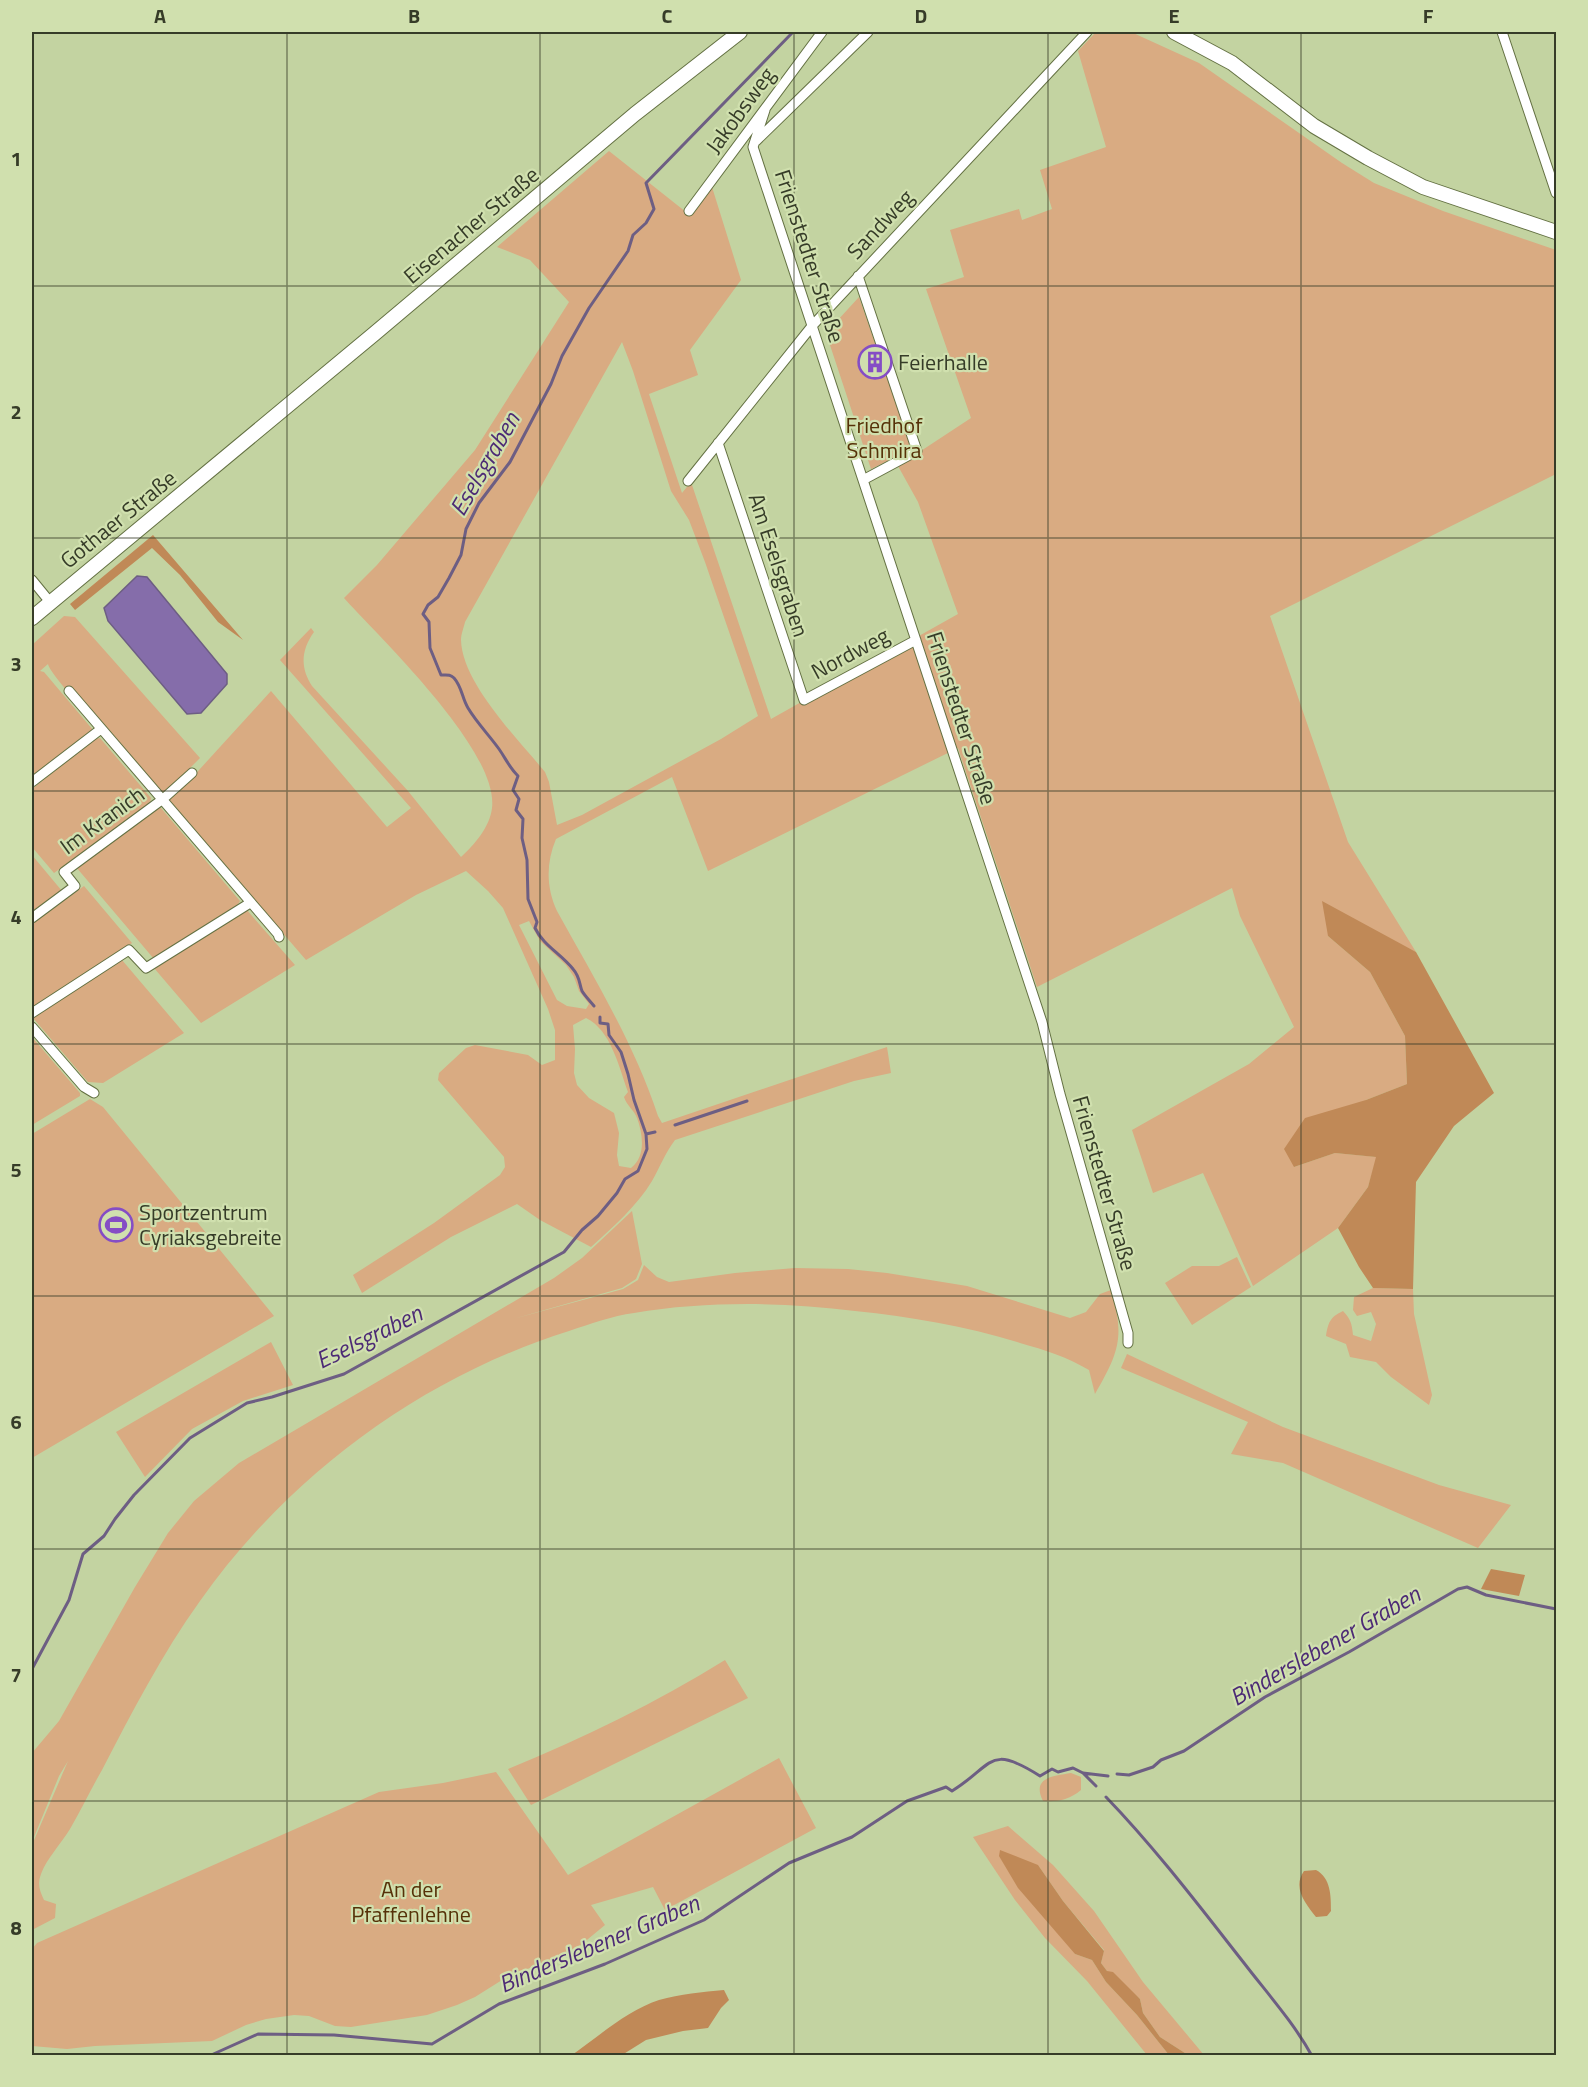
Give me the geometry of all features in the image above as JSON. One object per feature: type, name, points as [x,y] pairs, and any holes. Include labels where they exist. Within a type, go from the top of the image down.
[{"type":"main road","name":"Eisenacher Straße","points":[[231,453],[635,114],[741,32]]},
{"type":"main road","points":[[1174,32],[1232,63],[1314,126],[1423,187],[1557,232]]},
{"type":"main road","name":"Gothaer Straße","points":[[32,618],[231,453]]},
{"type":"street","name":"Jakobsweg","points":[[689,211],[822,32]]},
{"type":"street","points":[[753,143],[868,32]]},
{"type":"street","name":"Sandweg","points":[[688,481],[812,326],[1088,32]]},
{"type":"street","points":[[1502,32],[1557,193]]},
{"type":"street","points":[[753,143],[765,110]]},
{"type":"street","name":"Frienstedter Straße","points":[[753,143],[1042,1022],[1128,1334],[1128,1343]]},
{"type":"street","points":[[858,276],[917,451],[862,480]]},
{"type":"street","name":"Am Eselsgraben","points":[[718,443],[804,700]]},
{"type":"street","points":[[32,580],[50,602]]},
{"type":"street","name":"Nordweg","points":[[804,700],[916,640]]},
{"type":"street","points":[[69,691],[279,937]]},
{"type":"street","points":[[32,782],[100,729]]},
{"type":"street","points":[[163,799],[192,773]]},
{"type":"street","name":"Im Kranich","points":[[32,918],[75,886],[64,872],[163,799]]},
{"type":"street","points":[[32,1013],[129,950],[146,968],[250,903]]},
{"type":"street","points":[[32,1027],[84,1087],[94,1093]]},
{"type":"green space","points":[[1096,32],[1131,32],[1199,63],[1374,183],[1443,211],[1556,250],[1556,474],[1270,616],[1348,842],[1416,952],[1383,936],[1328,936],[1370,972],[1405,1036],[1407,1084],[1366,1100],[1294,1167],[1335,1153],[1377,1157],[1368,1187],[1338,1228],[1253,1286],[1203,1173],[1153,1193],[1132,1130],[1249,1064],[1294,1027],[1240,916],[1232,888],[1037,987],[958,748],[708,871],[672,777],[556,839],[549,866],[549,884],[553,902],[625,1037],[662,1123],[887,1047],[891,1073],[854,1081],[675,1140],[639,1199],[591,1247],[540,1220],[517,1204],[451,1237],[362,1293],[353,1275],[434,1223],[500,1175],[505,1167],[504,1157],[438,1080],[439,1073],[466,1048],[475,1045],[528,1055],[542,1065],[555,1060],[555,1030],[548,1009],[503,908],[466,871],[416,895],[306,960],[169,801],[170,798],[189,781],[271,691],[387,827],[411,808],[280,660],[311,628],[314,632],[304,652],[304,666],[312,686],[408,791],[461,857],[481,835],[492,808],[489,784],[477,757],[435,697],[344,598],[377,565],[475,450],[569,302],[530,260],[497,247],[609,151],[691,216],[712,187],[741,280],[690,350],[698,375],[649,394],[682,493],[691,482],[771,719],[958,614],[918,502],[898,466],[971,418],[926,289],[964,277],[950,230],[1019,209],[1022,220],[1052,209],[1040,170],[1106,147],[1078,51]],"holes":[[[622,342],[671,491],[689,520],[758,716],[721,739],[582,815],[557,825],[545,772],[493,710],[481,692],[464,657],[461,638],[465,622]],[[529,921],[540,941],[566,965],[579,991],[589,1004],[586,1009],[567,1006],[557,1000],[519,925]],[[586,1018],[602,1031],[613,1050],[628,1092],[624,1097],[637,1118],[641,1131],[641,1152],[631,1168],[619,1166],[617,1155],[619,1133],[614,1113],[589,1098],[577,1085],[574,1073],[573,1025]]]},
{"type":"green space","name":"Friedhof Schmira","points":[[859,297],[912,449],[871,469],[826,333]]},
{"type":"green space","points":[[64,616],[75,617],[200,758],[165,793],[162,793],[81,707],[48,664],[40,671],[44,672],[93,730],[32,778],[32,645]]},
{"type":"green space","points":[[100,738],[151,798],[150,803],[54,873],[32,847],[32,789],[95,739]]},
{"type":"green space","points":[[161,808],[240,901],[237,906],[154,959],[76,867],[156,809]]},
{"type":"green space","points":[[32,855],[62,891],[32,913]]},
{"type":"green space","points":[[84,886],[132,943],[32,1009],[32,924]]},
{"type":"green space","points":[[246,909],[295,965],[201,1023],[154,968]]},
{"type":"green space","points":[[122,960],[184,1033],[103,1083],[88,1082],[33,1018]]},
{"type":"green space","points":[[32,1037],[80,1093],[80,1096],[32,1125]]},
{"type":"green space","name":"Sportzentrum Cyriaksgebreite","points":[[90,1099],[103,1107],[274,1316],[32,1458],[32,1134]]},
{"type":"green space","points":[[632,1211],[642,1264],[636,1279],[622,1288],[513,1319],[623,1289],[638,1280],[644,1265],[657,1277],[669,1282],[795,1268],[848,1269],[967,1286],[1070,1318],[1086,1312],[1100,1294],[1111,1290],[1118,1320],[1114,1355],[1095,1394],[1089,1370],[1081,1365],[1047,1351],[1000,1337],[918,1319],[876,1313],[744,1304],[689,1306],[609,1318],[515,1351],[462,1375],[411,1403],[363,1436],[317,1472],[235,1555],[200,1601],[160,1662],[70,1829],[44,1868],[39,1881],[40,1888],[44,1900],[56,1904],[55,1918],[32,1930],[32,1845],[68,1761],[59,1776],[32,1842],[32,1753],[59,1721],[168,1533],[194,1501],[239,1463],[554,1278],[582,1258]]},
{"type":"green space","points":[[1237,1257],[1251,1287],[1192,1325],[1165,1283],[1192,1266],[1219,1266]]},
{"type":"green space","points":[[1373,1288],[1413,1289],[1414,1314],[1432,1395],[1429,1405],[1391,1377],[1376,1362],[1350,1357],[1346,1344],[1326,1336],[1330,1321],[1343,1311],[1351,1322],[1353,1335],[1371,1341],[1376,1324],[1371,1312],[1357,1316],[1353,1310],[1354,1297]]},
{"type":"green space","points":[[271,1342],[293,1385],[243,1401],[192,1429],[145,1477],[116,1432]]},
{"type":"green space","points":[[1127,1354],[1283,1427],[1439,1485],[1511,1505],[1478,1548],[1283,1463],[1231,1454],[1248,1422],[1121,1368]]},
{"type":"green space","points":[[725,1660],[748,1698],[531,1805],[508,1769],[619,1719]]},
{"type":"green space","name":"An der Pfaffenlehne","points":[[779,1758],[816,1828],[665,1910],[653,1887],[591,1905],[605,1925],[582,1944],[550,1961],[510,1975],[475,1997],[457,2005],[427,2015],[351,2027],[335,2026],[309,2016],[294,2015],[266,2019],[246,2025],[212,2041],[67,2049],[32,2046],[32,1949],[37,1943],[379,1792],[443,1783],[496,1772],[568,1875]]},
{"type":"green space","points":[[1071,1773],[1081,1777],[1081,1790],[1063,1800],[1043,1801],[1040,1793],[1042,1782],[1052,1777]]},
{"type":"green space","points":[[1008,1826],[1053,1865],[1094,1911],[1143,1982],[1204,2055],[1188,2055],[1160,2037],[1143,2013],[1140,1999],[1107,1971],[1101,1963],[1104,1950],[1063,1901],[1038,1865],[1075,1954],[1092,1960],[1106,1982],[1137,2015],[1169,2055],[1147,2055],[1087,1981],[1045,1938],[1015,1900],[973,1837]]},
{"type":"shaded area","points":[[153,535],[243,640],[218,622],[180,575],[152,548],[75,610],[70,604]]},
{"type":"shaded area","points":[[137,576],[147,577],[227,674],[227,684],[201,713],[187,714],[108,621],[104,608]]},
{"type":"shaded area","points":[[1322,901],[1416,952],[1494,1093],[1454,1126],[1416,1182],[1413,1289],[1373,1288],[1338,1228],[1368,1187],[1376,1157],[1335,1153],[1294,1167],[1284,1149],[1305,1118],[1366,1100],[1407,1084],[1405,1036],[1370,972],[1328,936]]},
{"type":"shaded area","points":[[1491,1569],[1525,1575],[1519,1596],[1481,1589]]},
{"type":"shaded area","points":[[1000,1850],[1038,1865],[1063,1901],[1104,1951],[1101,1963],[1107,1971],[1113,1972],[1140,1999],[1143,2013],[1160,2037],[1188,2055],[1169,2055],[1137,2015],[1106,1982],[1092,1960],[1075,1954],[1018,1888],[999,1856]]},
{"type":"shaded area","points":[[1316,1870],[1325,1878],[1329,1888],[1331,1911],[1327,1916],[1316,1917],[1300,1890],[1299,1884],[1304,1871]]},
{"type":"shaded area","points":[[724,1990],[729,2000],[708,2028],[683,2031],[646,2040],[622,2055],[572,2055],[614,2024],[647,2004],[691,1993]]},
{"type":"waterway","name":"Eselsgraben","points":[[594,1006],[582,991],[575,972],[538,934],[535,928],[537,922],[528,899],[527,860],[522,838],[523,819],[516,810],[519,799],[513,790],[518,776],[466,704],[457,681],[451,676],[441,675],[430,648],[429,622],[423,614],[428,605],[438,597],[449,578],[461,555],[466,529],[479,503],[510,462],[551,384],[562,356],[589,308],[628,251],[633,235],[646,223],[654,209],[646,183],[793,32]]},
{"type":"waterway","name":"Eselsgraben","points":[[32,1669],[69,1600],[83,1554],[104,1536],[134,1495],[190,1438],[247,1403],[344,1374],[564,1252],[582,1230],[598,1216],[625,1179],[638,1171],[647,1149],[646,1134],[621,1052],[609,1035],[608,1024],[600,1023],[600,1017]]},
{"type":"waterway","points":[[675,1125],[747,1101]]},
{"type":"waterway","points":[[646,1134],[655,1132]]},
{"type":"waterway","name":"Binderslebener Graben","points":[[1117,1774],[1129,1775],[1153,1767],[1161,1760],[1184,1751],[1265,1697],[1458,1589],[1467,1587],[1486,1595],[1556,1609]]},
{"type":"waterway","name":"Binderslebener Graben","points":[[209,2056],[258,2034],[334,2035],[432,2044],[499,2004],[605,1964],[704,1920],[789,1863],[852,1837],[907,1801],[946,1787],[952,1791],[992,1761],[1000,1759],[1010,1761],[1040,1776],[1052,1769],[1058,1772],[1073,1768],[1083,1773],[1108,1776]]},
{"type":"waterway","points":[[1083,1773],[1096,1786]]},
{"type":"waterway","points":[[1106,1797],[1194,1900],[1289,2020],[1312,2056]]},
{"type":"place","name":"Feierhalle","points":[[875,362]]},
{"type":"place","name":"Sportzentrum Cyriaksgebreite","points":[[116,1225]]}]
